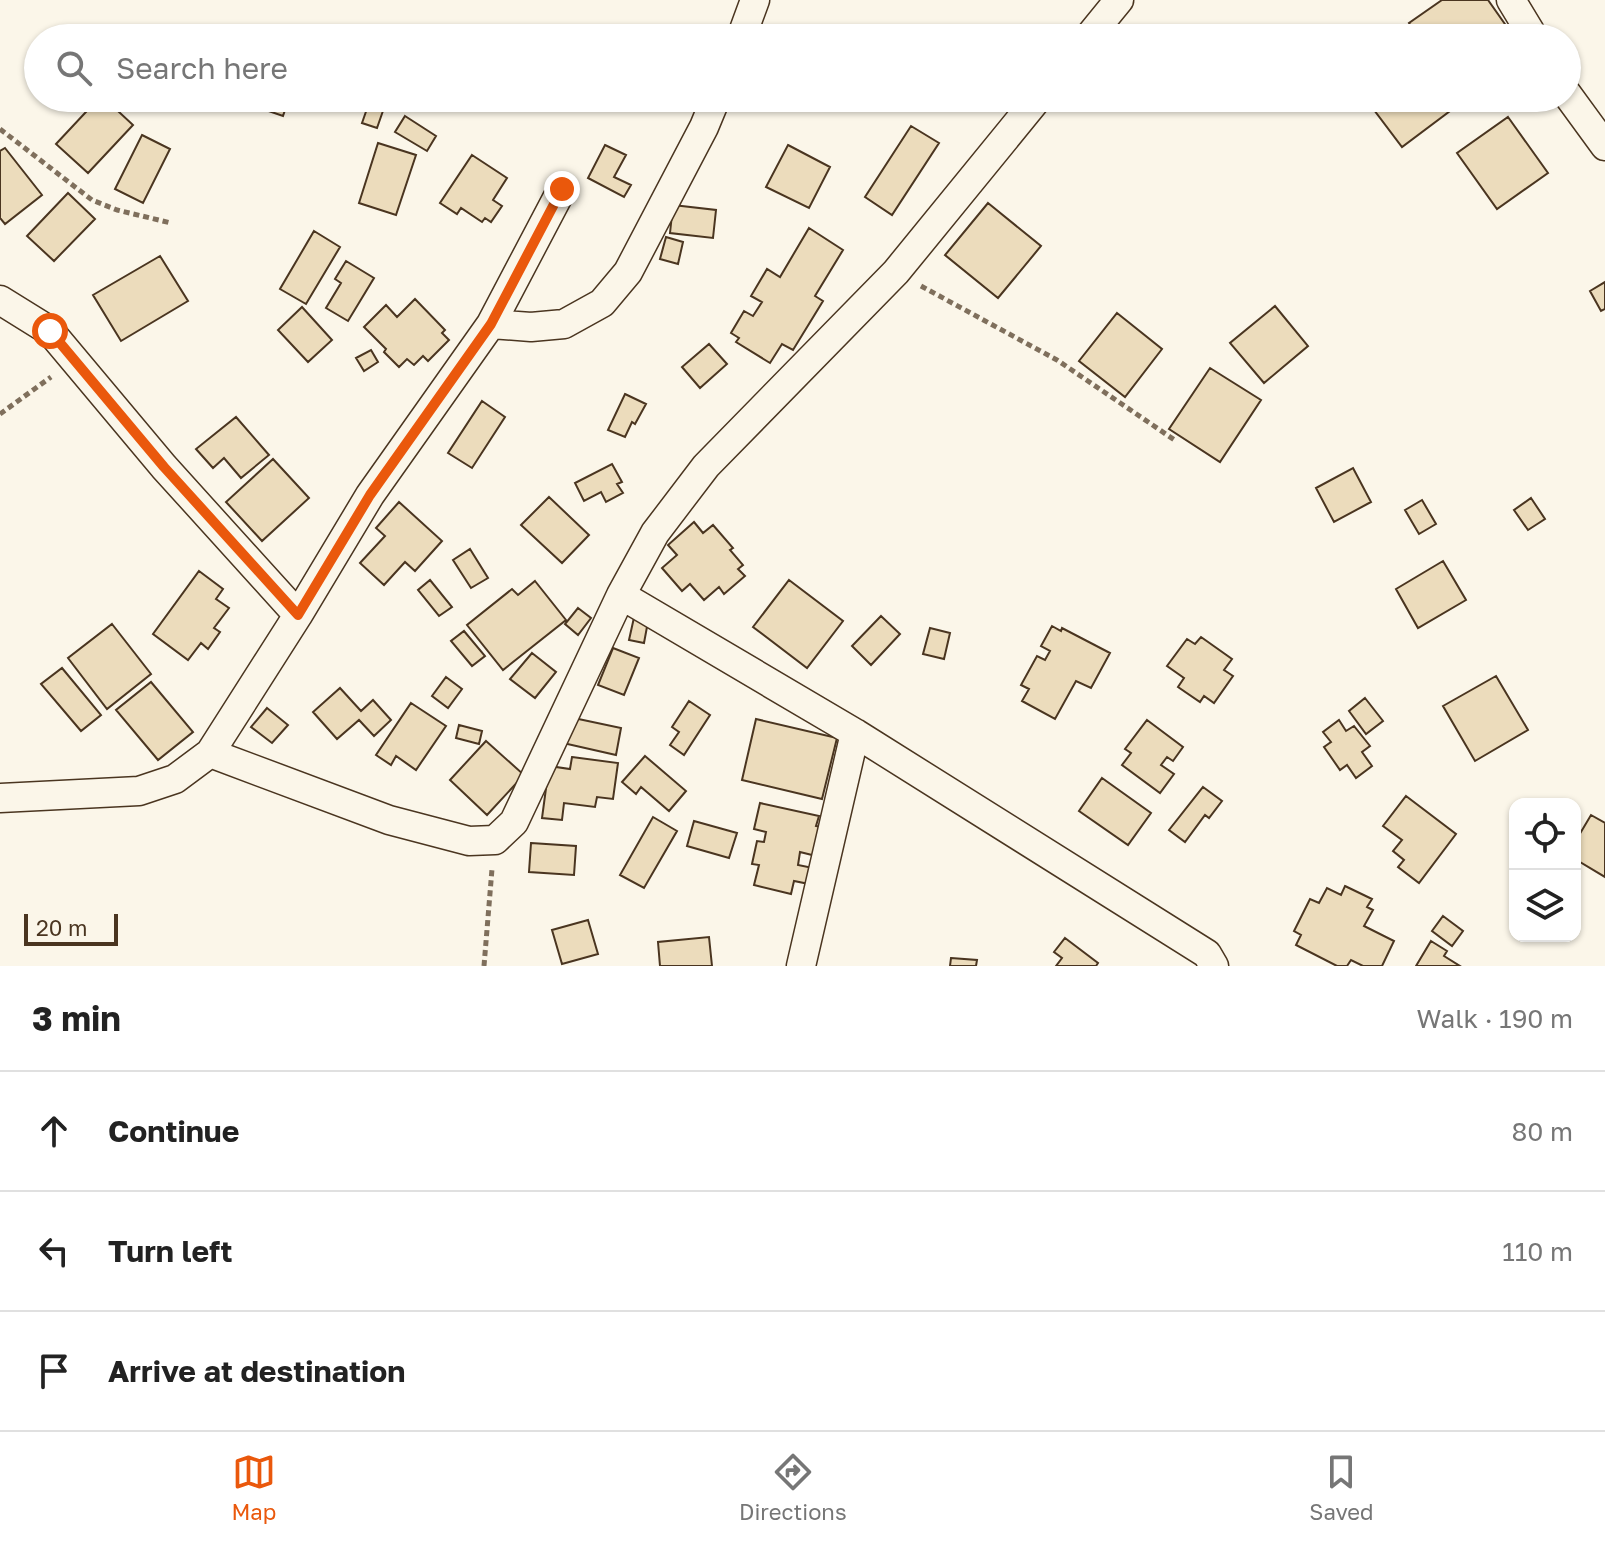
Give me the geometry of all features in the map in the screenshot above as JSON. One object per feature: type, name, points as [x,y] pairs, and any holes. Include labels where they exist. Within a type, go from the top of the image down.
[{"type":"street","points":[[746,24],[755,0]]},
{"type":"street","points":[[1099,24],[1119,0]]},
{"type":"street","points":[[1511,0],[1526,24]]},
{"type":"street","points":[[491,324],[531,327],[564,324],[602,303],[628,272],[710,112]]},
{"type":"street","points":[[210,753],[389,820],[469,841],[495,840],[514,822],[621,595],[655,533],[706,466],[896,272],[1027,112]]},
{"type":"street","points":[[1580,112],[1605,146]]},
{"type":"street","points":[[0,798],[139,791],[175,779],[210,753],[370,495],[491,324],[562,189]]},
{"type":"street","points":[[0,300],[50,331],[164,467],[298,615]]},
{"type":"street","points":[[621,595],[855,733],[1207,954],[1214,966]]},
{"type":"street","points":[[801,966],[855,733]]},
{"type":"path","points":[[0,129],[92,200],[117,210],[171,223]]},
{"type":"path","points":[[896,272],[1057,360],[1176,441]]},
{"type":"path","points":[[0,414],[76,359]]},
{"type":"path","points":[[484,966],[495,840]]},
{"type":"building","points":[[1442,0],[1488,0],[1505,24],[1410,24]]},
{"type":"building","points":[[86,112],[119,112],[133,125],[88,173],[56,144]]},
{"type":"building","points":[[366,112],[383,112],[377,128],[362,123]]},
{"type":"building","points":[[1376,112],[1449,112],[1402,147]]},
{"type":"building","points":[[405,116],[436,136],[427,151],[395,132]]},
{"type":"building","points":[[1508,117],[1548,173],[1497,209],[1457,153]]},
{"type":"building","points":[[911,126],[939,143],[892,215],[865,197]]},
{"type":"building","points":[[142,135],[170,149],[143,203],[115,189]]},
{"type":"building","points":[[378,143],[416,155],[396,215],[359,203]]},
{"type":"building","points":[[605,145],[626,155],[614,177],[631,185],[624,197],[588,178]]},
{"type":"building","points":[[788,145],[830,167],[809,208],[766,187]]},
{"type":"building","points":[[5,148],[42,195],[5,224],[0,218],[0,151]]},
{"type":"building","points":[[472,155],[507,178],[493,200],[502,206],[491,222],[485,218],[482,222],[461,208],[457,214],[440,203]]},
{"type":"building","points":[[68,193],[95,219],[54,261],[27,236]]},
{"type":"building","points":[[988,203],[1041,246],[998,298],[945,255]]},
{"type":"building","points":[[673,205],[716,210],[713,238],[670,233]]},
{"type":"building","points":[[809,228],[843,250],[815,296],[823,301],[793,350],[782,344],[770,363],[736,342],[739,338],[731,333],[744,311],[753,316],[762,302],[751,296],[767,269],[780,277]]},
{"type":"building","points":[[314,231],[340,247],[306,304],[280,289]]},
{"type":"building","points":[[666,237],[683,242],[678,264],[660,259]]},
{"type":"building","points":[[160,256],[188,301],[121,341],[93,295]]},
{"type":"building","points":[[346,261],[374,278],[348,321],[326,308],[341,283],[335,279]]},
{"type":"building","points":[[1605,282],[1605,309],[1601,311],[1590,291]]},
{"type":"building","points":[[415,299],[445,330],[442,333],[449,340],[428,361],[423,356],[414,365],[407,359],[399,367],[364,327],[386,305],[397,317]]},
{"type":"building","points":[[1275,306],[1308,346],[1264,383],[1230,343]]},
{"type":"building","points":[[302,307],[332,340],[308,362],[278,330]]},
{"type":"building","points":[[1117,313],[1162,349],[1125,397],[1079,361]]},
{"type":"building","points":[[709,344],[727,364],[700,388],[682,367]]},
{"type":"building","points":[[371,350],[378,362],[364,371],[356,358]]},
{"type":"building","points":[[1210,368],[1261,400],[1220,462],[1169,429]]},
{"type":"building","points":[[625,394],[646,404],[625,437],[608,430]]},
{"type":"building","points":[[482,401],[505,417],[472,468],[448,453]]},
{"type":"building","points":[[236,417],[269,455],[241,478],[224,458],[213,468],[196,449]]},
{"type":"building","points":[[273,459],[309,498],[262,541],[226,502]]},
{"type":"building","points":[[612,464],[622,482],[617,484],[623,493],[606,502],[601,492],[584,501],[575,483]]},
{"type":"building","points":[[1353,468],[1371,502],[1334,522],[1316,488]]},
{"type":"building","points":[[549,497],[589,535],[562,563],[521,525]]},
{"type":"building","points":[[1531,498],[1545,519],[1528,530],[1514,510]]},
{"type":"building","points":[[1422,500],[1436,524],[1419,534],[1405,510]]},
{"type":"building","points":[[399,502],[442,541],[415,571],[405,562],[384,585],[360,563],[385,536],[376,528]]},
{"type":"building","points":[[694,522],[703,533],[713,525],[733,548],[730,550],[743,565],[738,569],[745,576],[724,594],[719,587],[704,600],[690,584],[682,591],[662,568],[677,555],[668,545]]},
{"type":"building","points":[[470,549],[488,578],[471,588],[453,560]]},
{"type":"building","points":[[1443,561],[1466,600],[1418,628],[1396,589]]},
{"type":"building","points":[[199,571],[223,589],[216,599],[229,608],[214,628],[220,632],[208,649],[201,643],[188,660],[153,634]]},
{"type":"building","points":[[430,580],[452,607],[439,616],[418,590]]},
{"type":"building","points":[[789,580],[843,621],[807,668],[753,627]]},
{"type":"building","points":[[535,581],[566,620],[503,670],[467,625],[512,589],[518,595]]},
{"type":"building","points":[[578,608],[591,618],[578,635],[565,624]]},
{"type":"building","points":[[635,613],[649,616],[644,643],[629,640]]},
{"type":"building","points":[[881,616],[900,634],[871,665],[852,646]]},
{"type":"building","points":[[112,624],[151,674],[107,709],[68,658]]},
{"type":"building","points":[[1052,626],[1061,631],[1062,628],[1110,653],[1091,688],[1076,681],[1055,719],[1022,701],[1029,689],[1021,685],[1037,656],[1045,660],[1050,651],[1041,646]]},
{"type":"building","points":[[930,628],[950,633],[944,659],[923,654]]},
{"type":"building","points":[[464,631],[485,656],[472,666],[451,641]]},
{"type":"building","points":[[1201,637],[1232,659],[1224,670],[1233,676],[1214,703],[1204,696],[1200,702],[1178,687],[1184,678],[1167,666],[1187,639],[1195,644]]},
{"type":"building","points":[[613,648],[639,658],[624,695],[598,685]]},
{"type":"building","points":[[532,653],[556,672],[535,698],[510,679]]},
{"type":"building","points":[[62,668],[101,715],[81,731],[41,684]]},
{"type":"building","points":[[1496,676],[1528,730],[1475,761],[1443,706]]},
{"type":"building","points":[[446,677],[462,689],[448,708],[432,696]]},
{"type":"building","points":[[151,682],[193,732],[158,760],[116,710]]},
{"type":"building","points":[[340,688],[361,711],[373,700],[391,720],[374,736],[359,720],[337,739],[313,712]]},
{"type":"building","points":[[1365,698],[1383,721],[1366,734],[1349,711]]},
{"type":"building","points":[[689,701],[710,715],[684,755],[670,745],[679,732],[672,727]]},
{"type":"building","points":[[411,703],[446,726],[416,770],[396,756],[391,765],[376,755]]},
{"type":"building","points":[[267,708],[288,725],[272,743],[251,727]]},
{"type":"building","points":[[569,717],[621,728],[616,755],[563,743]]},
{"type":"building","points":[[756,719],[837,738],[822,799],[742,780]]},
{"type":"building","points":[[1147,720],[1183,747],[1173,761],[1167,757],[1161,765],[1174,774],[1160,793],[1122,765],[1131,753],[1125,749]]},
{"type":"building","points":[[1339,720],[1346,731],[1354,726],[1370,746],[1362,752],[1372,766],[1356,778],[1347,765],[1340,770],[1324,747],[1331,742],[1323,732]]},
{"type":"building","points":[[459,725],[482,731],[479,744],[456,738]]},
{"type":"building","points":[[486,741],[524,775],[487,815],[450,780]]},
{"type":"building","points":[[645,756],[686,791],[669,811],[641,787],[636,794],[622,782]]},
{"type":"building","points":[[572,757],[618,763],[613,799],[597,797],[595,807],[564,803],[562,820],[542,818],[549,766],[570,769]]},
{"type":"building","points":[[1102,778],[1151,813],[1128,845],[1079,811]]},
{"type":"building","points":[[1203,787],[1222,801],[1209,818],[1205,815],[1185,842],[1169,830]]},
{"type":"building","points":[[1406,796],[1456,834],[1419,883],[1398,867],[1404,860],[1393,851],[1402,840],[1383,826]]},
{"type":"building","points":[[760,803],[819,816],[816,826],[826,828],[820,857],[800,852],[798,865],[813,868],[809,884],[794,881],[791,894],[754,885],[759,865],[752,864],[757,841],[764,842],[766,832],[754,829]]},
{"type":"building","points":[[1591,815],[1605,823],[1605,877],[1581,863],[1581,832]]},
{"type":"building","points":[[653,817],[677,831],[644,888],[620,875]]},
{"type":"building","points":[[694,821],[737,833],[729,858],[687,846]]},
{"type":"building","points":[[531,843],[576,846],[574,875],[529,872]]},
{"type":"building","points":[[1345,886],[1372,899],[1367,907],[1373,910],[1364,926],[1394,941],[1382,966],[1363,966],[1351,960],[1347,966],[1337,966],[1296,945],[1301,935],[1294,931],[1310,899],[1319,903],[1327,888],[1341,895]]},
{"type":"building","points":[[1443,916],[1463,931],[1452,946],[1432,931]]},
{"type":"building","points":[[588,920],[598,954],[562,964],[552,930]]},
{"type":"building","points":[[709,937],[712,966],[660,966],[658,942]]},
{"type":"building","points":[[1065,938],[1098,963],[1096,966],[1056,966],[1062,958],[1054,952]]},
{"type":"building","points":[[1431,941],[1447,951],[1444,956],[1460,966],[1416,966]]},
{"type":"building","points":[[951,958],[977,960],[976,966],[950,966]]},
{"type":"route","points":[[50,331],[164,467],[298,615],[370,495],[491,324],[562,189]]}]
